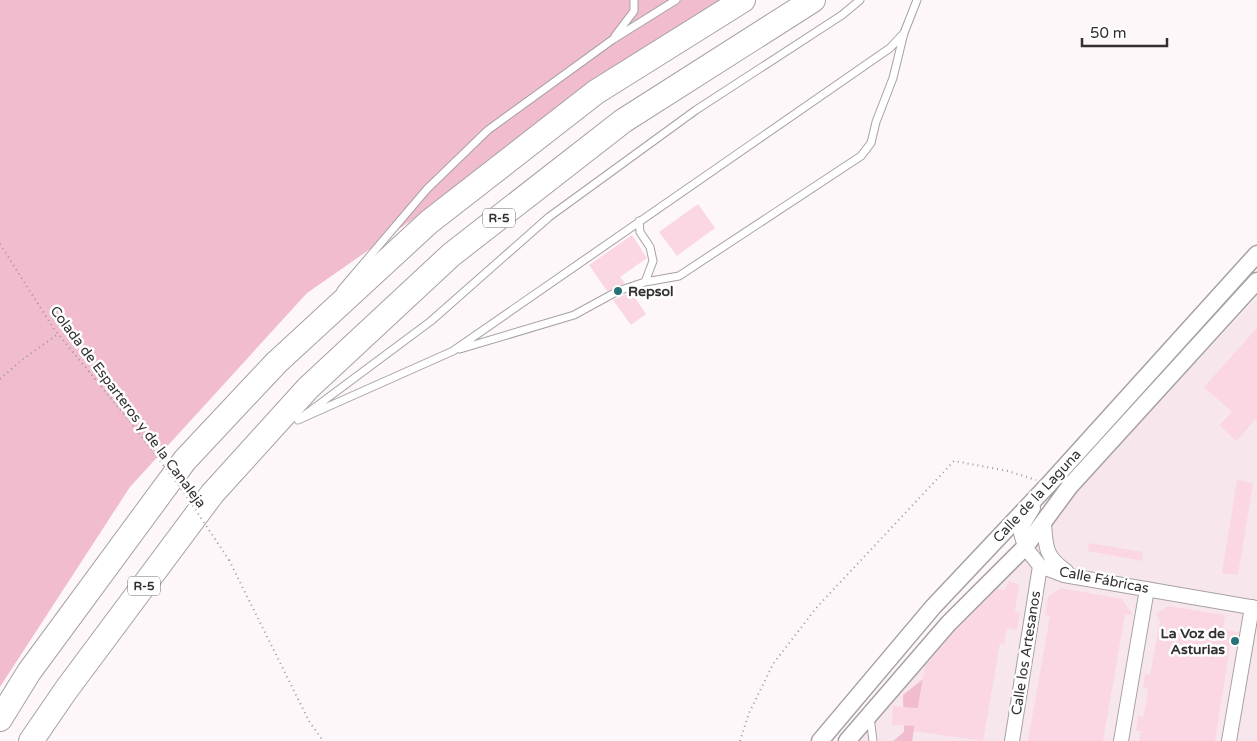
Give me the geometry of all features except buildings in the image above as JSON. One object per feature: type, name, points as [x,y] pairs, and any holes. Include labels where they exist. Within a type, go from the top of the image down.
[{"type":"highway","points":[[0,719],[29,672],[185,460],[276,363],[429,222],[596,92],[743,0]]},
{"type":"highway","name":"R-5","points":[[31,741],[66,690],[223,483],[308,388],[451,255],[623,121],[813,0]]},
{"type":"highway","points":[[223,483],[268,451],[298,420]]},
{"type":"street","name":"Calle de la Laguna","points":[[820,741],[933,607],[1047,486],[1257,254]]},
{"type":"street","name":"Calle de la Laguna","points":[[847,741],[948,624],[1025,547],[1044,524],[1070,486],[1257,281]]},
{"type":"street","points":[[1025,547],[1022,533],[1024,523],[1047,486]]},
{"type":"street","points":[[1044,524],[1046,547],[1050,557],[1073,576]]},
{"type":"street","name":"Calle Fábricas","points":[[1025,547],[1040,566],[1073,576],[1255,608]]},
{"type":"street","name":"Calle los Artesanos","points":[[1012,741],[1040,566]]},
{"type":"street","points":[[1121,741],[1147,589]]},
{"type":"street","points":[[1229,741],[1255,608]]},
{"type":"lane","points":[[612,40],[634,10],[634,0]]},
{"type":"lane","points":[[321,321],[348,279],[379,247],[427,189],[488,130],[612,40],[676,0]]},
{"type":"lane","points":[[298,420],[431,321],[549,217],[696,110],[842,15],[860,0]]},
{"type":"lane","points":[[298,420],[453,351],[574,315],[618,291],[645,282],[679,276],[861,156],[871,143],[876,122],[893,78],[904,33],[917,0]]},
{"type":"lane","points":[[453,351],[890,48],[904,33]]},
{"type":"lane","points":[[639,221],[640,232],[650,247],[653,260],[645,282]]},
{"type":"lane","points":[[870,715],[873,741]]},
{"type":"path","name":"Colada de Esparteros y de la Canaleja","points":[[0,244],[58,334],[136,429],[185,494],[228,560],[309,721],[324,741]]},
{"type":"path","points":[[0,379],[23,359],[58,334]]},
{"type":"path","points":[[740,741],[749,713],[773,664],[817,606],[954,461],[1008,471],[1047,486]]},
{"type":"shaded area","points":[[0,0],[728,0],[307,293],[130,487],[0,687]]},
{"type":"shaded area","points":[[1257,297],[1257,741],[856,741],[915,663]]},
{"type":"shaded area","points":[[923,679],[912,741],[893,741],[904,732],[903,695]]},
{"type":"place","name":"Repsol","points":[[618,291]]},
{"type":"place","name":"La Voz de Asturias","points":[[1235,641]]}]
